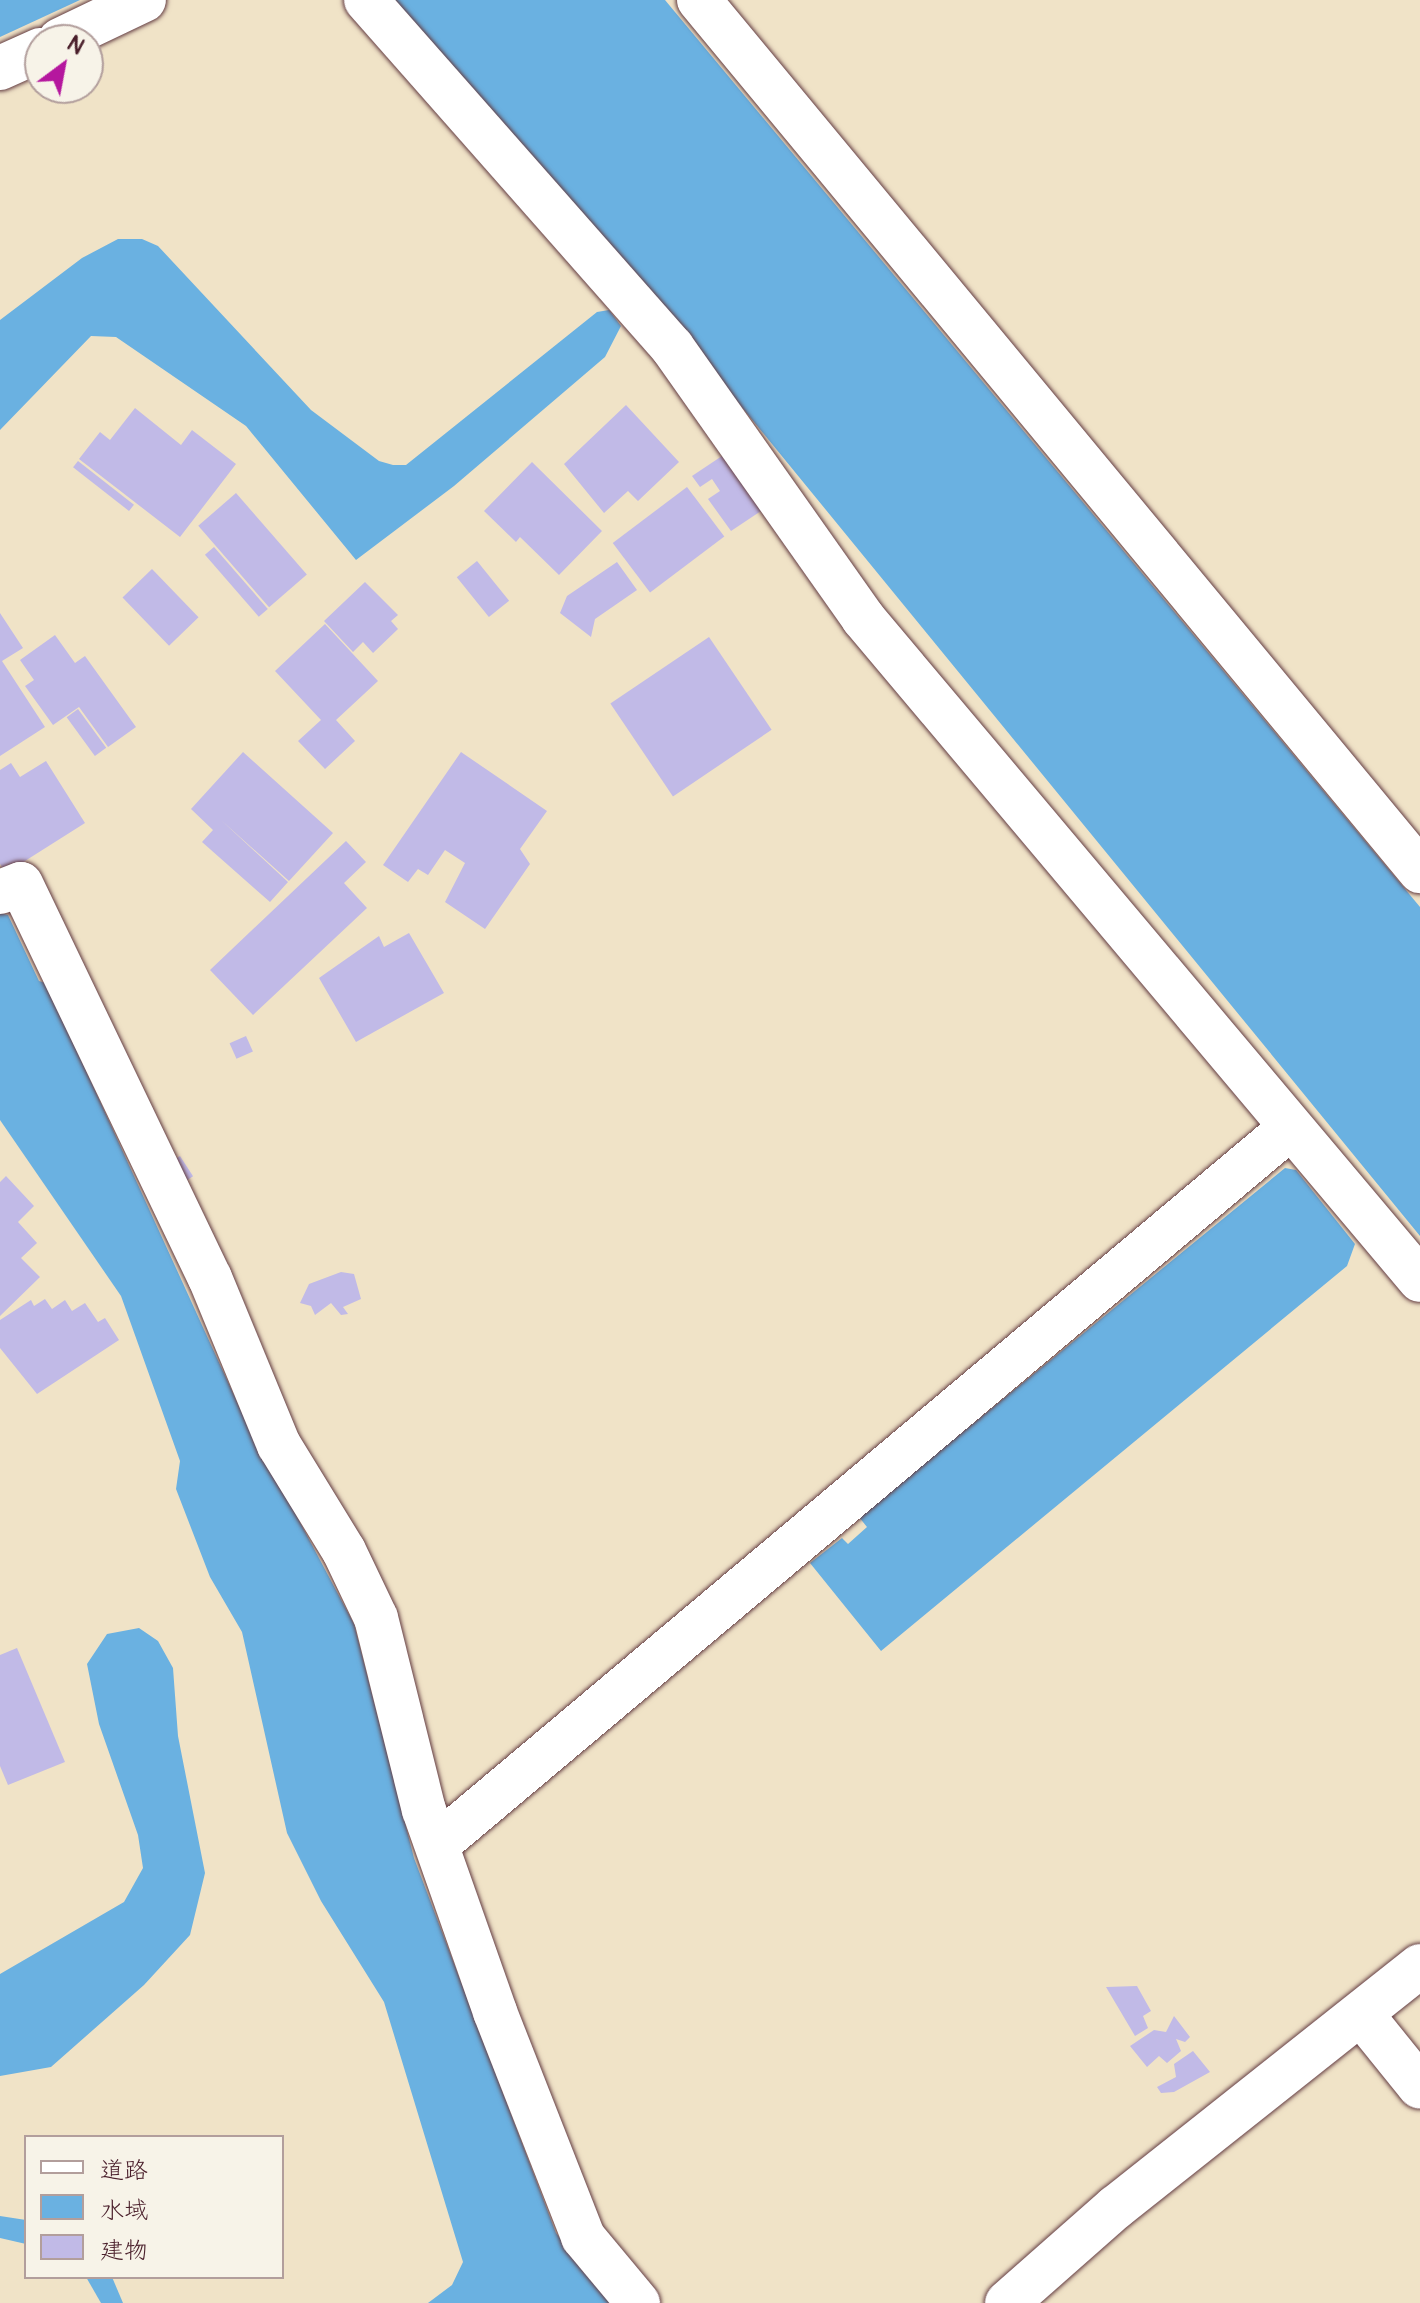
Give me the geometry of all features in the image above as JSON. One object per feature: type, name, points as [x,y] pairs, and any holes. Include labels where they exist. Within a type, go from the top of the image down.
[{"type":"street","points":[[94,24],[144,0]]},
{"type":"street","points":[[366,0],[672,347],[863,618],[1196,1009],[1289,1129],[1420,1280]]},
{"type":"street","points":[[699,0],[1420,871]]},
{"type":"street","points":[[0,68],[24,57]]},
{"type":"street","points":[[0,892],[21,884],[210,1278],[279,1445],[344,1551],[376,1618],[424,1810],[495,2012],[583,2237],[638,2303]]},
{"type":"street","points":[[438,1844],[1289,1129]]},
{"type":"street","points":[[1007,2303],[1187,2150],[1362,2015],[1420,1966]]},
{"type":"street","points":[[1362,2015],[1420,2087]]},
{"type":"water","points":[[0,0],[80,0],[24,24],[0,37]]},
{"type":"water","points":[[393,0],[665,0],[1420,907],[1420,1236],[646,290]]},
{"type":"water","points":[[118,239],[142,239],[158,246],[311,410],[379,461],[393,465],[406,465],[597,312],[609,310],[621,326],[605,357],[454,486],[356,560],[246,426],[116,337],[91,336],[0,430],[0,320],[82,258]]},
{"type":"water","points":[[0,913],[8,915],[39,981],[46,983],[243,1415],[354,1624],[414,1858],[556,2233],[613,2303],[428,2303],[452,2285],[463,2262],[384,2002],[321,1901],[287,1833],[242,1632],[210,1577],[176,1489],[180,1461],[121,1296],[0,1120]]},
{"type":"water","points":[[1285,1168],[1296,1170],[1355,1244],[1347,1266],[881,1651],[810,1563],[842,1538],[848,1544],[867,1527],[859,1517]]},
{"type":"water","points":[[139,1628],[158,1641],[173,1668],[178,1736],[205,1873],[190,1935],[144,1985],[51,2067],[0,2076],[0,1974],[124,1902],[143,1868],[138,1835],[99,1724],[87,1664],[107,1634]]},
{"type":"water","points":[[0,2216],[24,2220],[24,2244],[0,2238]]},
{"type":"water","points":[[87,2279],[113,2279],[123,2303],[101,2303]]},
{"type":"building","points":[[626,405],[679,462],[638,501],[628,491],[604,513],[564,464]]},
{"type":"building","points":[[135,408],[181,445],[192,430],[236,464],[180,537],[79,459],[100,432],[110,440]]},
{"type":"building","points":[[722,456],[761,511],[731,531],[708,499],[720,491],[712,479],[700,487],[692,476]]},
{"type":"building","points":[[78,461],[134,505],[129,511],[73,467]]},
{"type":"building","points":[[532,462],[602,531],[559,575],[520,537],[516,542],[484,511]]},
{"type":"building","points":[[687,487],[724,537],[650,592],[613,543]]},
{"type":"building","points":[[236,493],[307,575],[269,607],[198,526]]},
{"type":"building","points":[[214,547],[268,609],[259,617],[205,555]]},
{"type":"building","points":[[477,561],[509,601],[489,617],[457,577]]},
{"type":"building","points":[[617,562],[637,590],[595,619],[591,637],[560,613],[567,596]]},
{"type":"building","points":[[152,569],[199,617],[169,646],[123,597]]},
{"type":"building","points":[[365,582],[398,615],[391,621],[398,629],[373,653],[363,642],[353,652],[324,621]]},
{"type":"building","points":[[0,613],[23,648],[2,661],[45,727],[0,756]]},
{"type":"building","points":[[325,624],[378,681],[336,720],[355,741],[325,769],[298,741],[321,720],[275,671]]},
{"type":"building","points":[[55,635],[75,663],[85,656],[136,727],[108,747],[79,707],[53,725],[25,686],[34,680],[20,660]]},
{"type":"building","points":[[709,637],[772,730],[673,796],[610,704]]},
{"type":"building","points":[[78,709],[106,748],[95,756],[67,717]]},
{"type":"building","points":[[243,752],[333,833],[289,881],[221,820],[288,882],[270,902],[202,842],[213,830],[191,809]]},
{"type":"building","points":[[461,752],[547,811],[520,849],[530,864],[485,929],[445,902],[465,863],[445,850],[428,875],[418,869],[408,882],[383,865]]},
{"type":"building","points":[[46,761],[85,823],[6,873],[0,864],[0,770],[11,763],[20,777]]},
{"type":"building","points":[[346,841],[366,862],[344,883],[367,908],[253,1015],[210,970]]},
{"type":"building","points":[[409,933],[444,993],[356,1042],[319,978],[379,936],[384,947]]},
{"type":"building","points":[[246,1036],[253,1052],[236,1059],[230,1043]]},
{"type":"building","points":[[180,1156],[193,1176],[177,1186],[164,1166]]},
{"type":"building","points":[[6,1176],[34,1206],[18,1222],[37,1243],[21,1258],[40,1277],[0,1316],[0,1182]]},
{"type":"building","points":[[341,1272],[354,1274],[361,1299],[343,1307],[348,1314],[341,1315],[331,1303],[315,1315],[311,1306],[300,1303],[309,1284]]},
{"type":"building","points":[[45,1299],[52,1309],[65,1300],[72,1311],[85,1303],[98,1322],[105,1318],[119,1340],[37,1394],[0,1348],[0,1320],[31,1300],[34,1306]]},
{"type":"building","points":[[17,1648],[65,1762],[8,1785],[0,1766],[0,1655]]},
{"type":"building","points":[[1137,1986],[1151,2011],[1143,2016],[1148,2028],[1135,2036],[1106,1987]]},
{"type":"building","points":[[1174,2016],[1190,2037],[1185,2042],[1176,2039],[1181,2051],[1167,2063],[1159,2056],[1147,2067],[1130,2046],[1154,2030],[1166,2032]]},
{"type":"building","points":[[1193,2051],[1210,2072],[1174,2092],[1161,2093],[1157,2087],[1176,2077],[1174,2064]]}]
